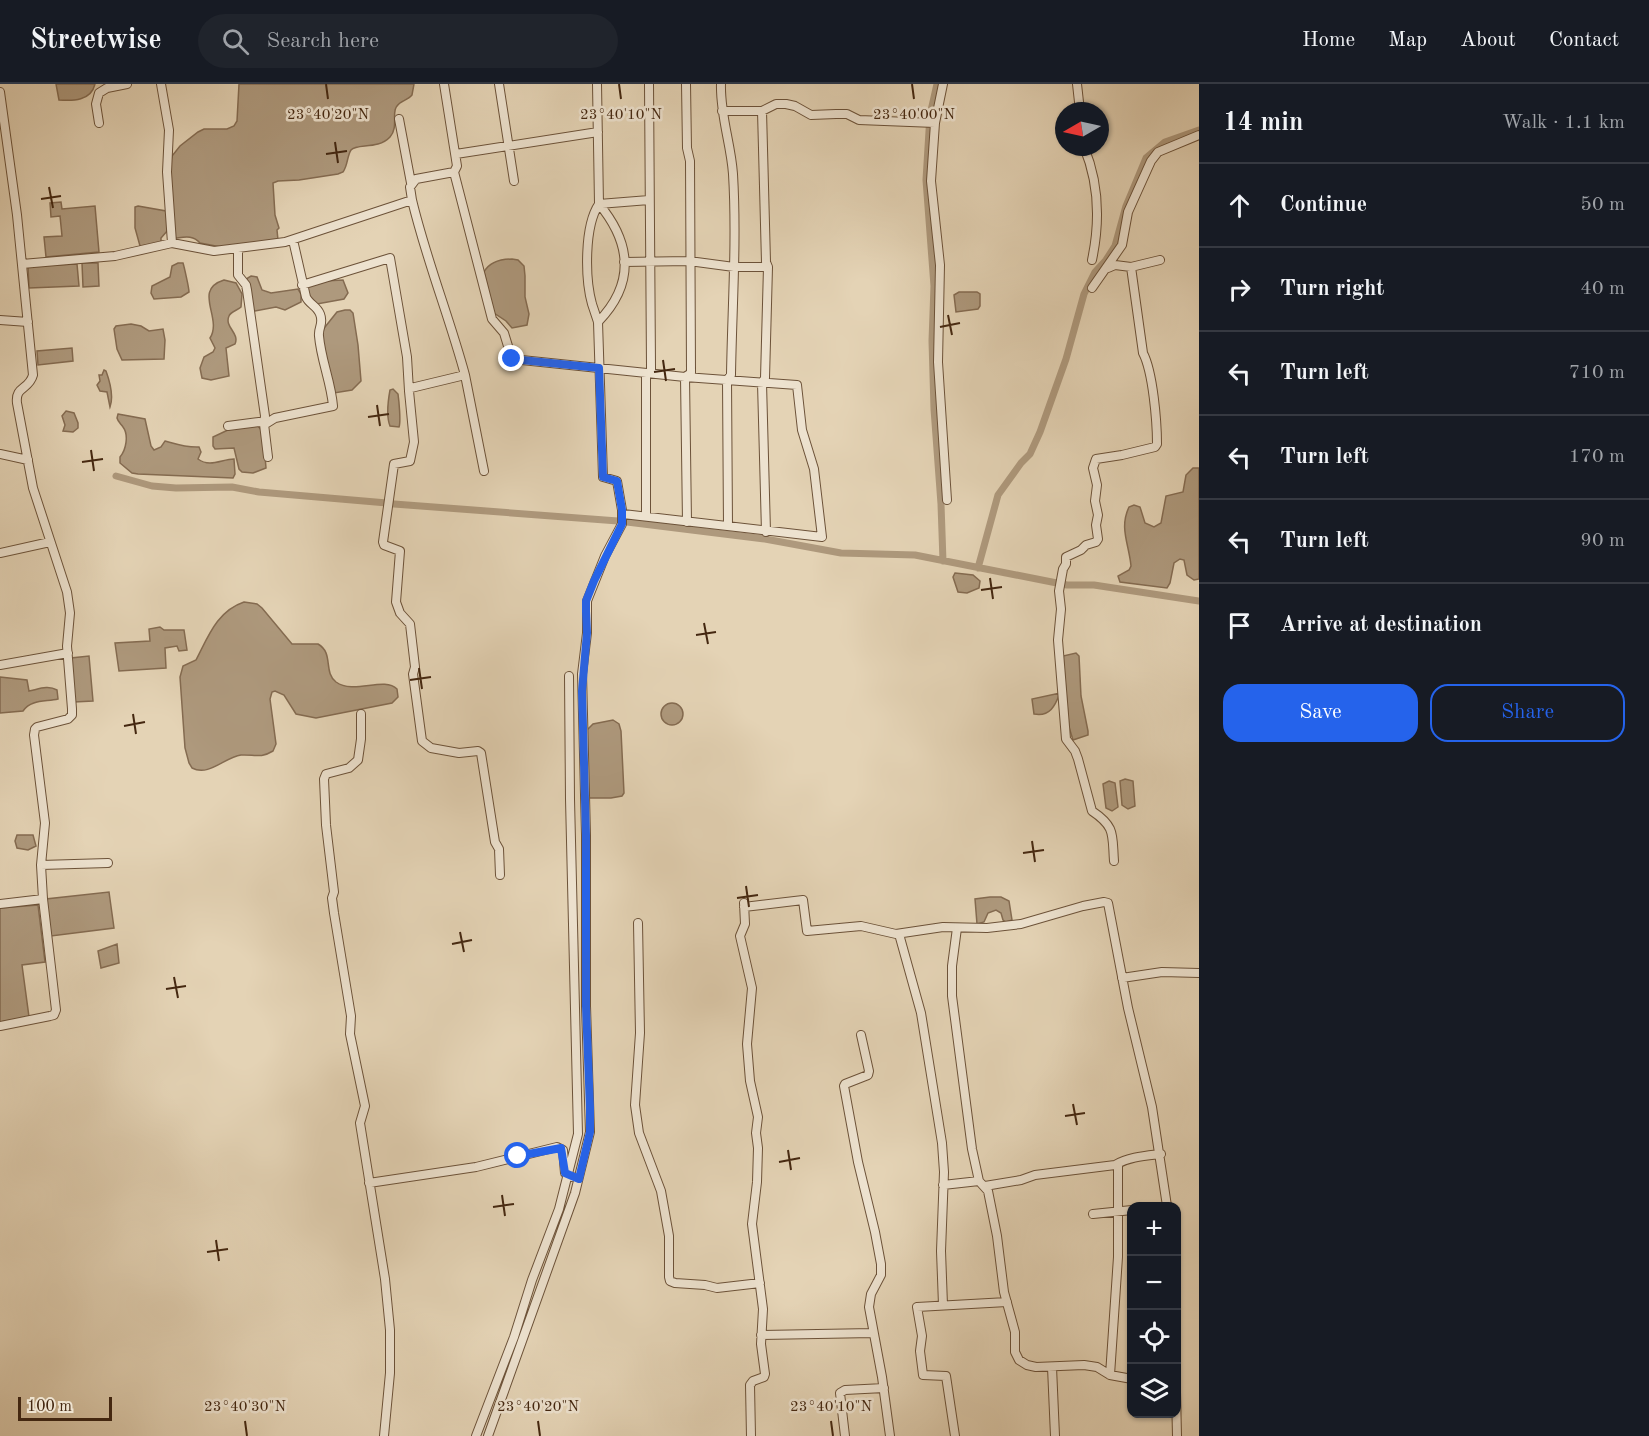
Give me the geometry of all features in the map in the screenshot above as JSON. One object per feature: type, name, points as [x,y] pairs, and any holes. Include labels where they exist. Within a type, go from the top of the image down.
[{"type":"street","points":[[99,123],[96,104],[99,93],[107,88],[127,84]]},
{"type":"street","points":[[161,84],[169,130],[167,171],[172,243]]},
{"type":"street","points":[[444,84],[456,154],[457,166],[454,172],[492,319],[504,333],[512,359],[646,374],[797,385],[802,430],[814,469],[822,537],[623,514]]},
{"type":"street","points":[[499,84],[514,181]]},
{"type":"street","points":[[488,1436],[579,1179],[590,1132],[582,691],[587,633],[586,611],[589,593],[619,531],[623,514],[617,481],[603,477],[598,322],[590,292],[588,264],[590,231],[594,212],[599,204],[597,84]]},
{"type":"street","points":[[646,374],[651,370],[649,84]]},
{"type":"street","points":[[686,84],[687,148],[690,161],[689,261],[692,370],[686,377]]},
{"type":"street","points":[[721,84],[722,111],[733,175],[734,267],[731,375],[727,380],[728,526]]},
{"type":"street","points":[[944,84],[934,123],[931,181],[940,265],[938,362],[947,501]]},
{"type":"street","points":[[1077,84],[1079,102]]},
{"type":"street","points":[[0,92],[22,264],[33,375],[32,381],[18,391],[16,396],[33,488],[67,592],[70,613],[68,653],[72,715],[62,722],[35,729],[45,823],[41,865],[43,899],[56,1010],[54,1015],[0,1026]]},
{"type":"street","points":[[722,111],[762,111],[776,104],[786,104],[811,115],[847,114],[860,120],[934,123]]},
{"type":"street","points":[[762,111],[766,262],[768,267],[765,375],[762,383],[766,532]]},
{"type":"street","points":[[399,119],[412,200],[423,243],[440,289],[465,375],[484,471]]},
{"type":"street","points":[[456,154],[598,132]]},
{"type":"street","points":[[1092,288],[1122,245],[1128,212],[1151,161],[1158,152],[1199,135]]},
{"type":"street","points":[[1088,156],[1097,199],[1097,237],[1092,260]]},
{"type":"street","points":[[411,183],[420,177],[454,172]]},
{"type":"street","points":[[0,176],[11,175]]},
{"type":"street","points":[[22,264],[115,256],[172,243],[214,251],[293,240],[412,200]]},
{"type":"street","points":[[599,204],[649,200]]},
{"type":"street","points":[[598,322],[618,297],[624,262],[617,230],[599,204]]},
{"type":"street","points":[[228,426],[259,422],[264,424],[275,418],[333,406],[319,336],[323,323],[322,318],[320,311],[308,302],[302,285],[293,240]]},
{"type":"street","points":[[238,249],[238,275],[247,290],[266,419],[264,424],[268,457]]},
{"type":"street","points":[[302,285],[390,258],[406,357],[414,450],[410,461],[396,463],[393,467],[383,542],[384,545],[400,551],[396,602],[400,613],[410,624],[415,667],[413,674],[422,741],[431,748],[459,753],[478,751],[481,753],[495,842],[499,849],[500,875]]},
{"type":"street","points":[[1108,268],[1115,265],[1131,267],[1160,260]]},
{"type":"street","points":[[624,262],[689,261],[734,267],[768,267]]},
{"type":"street","points":[[1113,861],[1111,830],[1103,818],[1092,812],[1078,759],[1066,739],[1058,652],[1061,609],[1059,591],[1066,557],[1098,539],[1096,525],[1098,515],[1095,501],[1097,485],[1093,468],[1096,459],[1122,455],[1155,447],[1158,444],[1151,385],[1147,361],[1143,353],[1131,267]]},
{"type":"street","points":[[0,320],[28,322]]},
{"type":"street","points":[[646,374],[646,516]]},
{"type":"street","points":[[409,391],[411,388],[465,375]]},
{"type":"street","points":[[686,377],[687,522]]},
{"type":"street","points":[[0,454],[28,460]]},
{"type":"street","points":[[0,553],[50,542]]},
{"type":"street","points":[[0,665],[68,653]]},
{"type":"street","points":[[476,1436],[560,1209],[576,1149],[579,1112],[572,936],[570,676]]},
{"type":"street","points":[[361,714],[358,760],[349,768],[326,774],[324,779],[326,825],[334,892],[332,898],[351,1016],[350,1034],[365,1106],[360,1123],[385,1279],[390,1330],[384,1436]]},
{"type":"street","points":[[41,865],[108,862]]},
{"type":"street","points":[[0,904],[43,899]]},
{"type":"street","points":[[751,1436],[750,1385],[753,1381],[764,1377],[765,1374],[761,1335],[764,1309],[752,1224],[757,1182],[758,1118],[750,1081],[747,1044],[752,988],[740,936],[745,924],[744,905],[803,900],[807,931],[861,926],[899,934],[943,927],[1011,926],[1104,902],[1108,903],[1122,978],[1147,1082],[1161,1154],[1167,1202]]},
{"type":"street","points":[[638,922],[640,1033],[635,1105],[639,1133],[661,1191],[669,1236],[670,1281],[705,1284],[717,1288],[760,1283]]},
{"type":"street","points":[[957,928],[952,966],[952,996],[982,1184],[988,1191],[1007,1302],[1013,1320],[1015,1352],[1018,1360],[1026,1365],[1097,1367],[1110,1376],[1127,1378]]},
{"type":"street","points":[[899,934],[924,1029],[941,1137],[944,1172],[941,1251],[943,1305]]},
{"type":"street","points":[[1122,978],[1162,972],[1199,973]]},
{"type":"street","points":[[861,1035],[869,1071],[868,1074],[844,1086],[880,1264],[881,1275],[869,1299],[890,1436]]},
{"type":"street","points":[[369,1184],[476,1167],[557,1147],[563,1150],[565,1173],[579,1179]]},
{"type":"street","points":[[943,1185],[1016,1181],[1035,1175],[1118,1164],[1129,1158],[1161,1154]]},
{"type":"street","points":[[1110,1376],[1116,1296],[1118,1164]]},
{"type":"street","points":[[1093,1214],[1127,1211]]},
{"type":"street","points":[[955,1436],[946,1376],[923,1375],[922,1336],[917,1307],[1007,1302]]},
{"type":"street","points":[[761,1335],[873,1333]]},
{"type":"street","points":[[1052,1367],[1055,1436]]},
{"type":"street","points":[[845,1436],[840,1393],[845,1390],[884,1388]]},
{"type":"street","points":[[1177,1418],[1177,1436]]},
{"type":"shaded area","points":[[56,84],[95,84],[86,97],[59,100]]},
{"type":"shaded area","points":[[239,84],[414,84],[412,95],[395,109],[394,129],[390,137],[380,144],[351,150],[343,172],[273,183],[275,215],[279,228],[277,230],[278,240],[221,247],[200,243],[192,238],[176,238],[169,169],[172,156],[180,146],[204,129],[227,129],[234,126],[237,121]]},
{"type":"shaded area","points":[[61,202],[62,209],[95,206],[99,252],[46,257],[44,237],[62,236],[60,216],[51,217],[50,203]]},
{"type":"shaded area","points":[[135,207],[166,211],[168,230],[161,238],[161,244],[140,246],[135,228]]},
{"type":"shaded area","points":[[518,260],[524,266],[525,297],[529,314],[527,325],[512,328],[494,313],[484,272],[496,261]]},
{"type":"shaded area","points":[[82,263],[98,263],[99,286],[83,287]]},
{"type":"shaded area","points":[[183,263],[189,292],[181,297],[154,299],[151,293],[152,286],[170,277],[172,266]]},
{"type":"shaded area","points":[[77,264],[79,286],[29,288],[28,266]]},
{"type":"shaded area","points":[[251,276],[257,277],[262,290],[271,293],[298,289],[301,302],[285,310],[276,307],[253,310],[246,279]]},
{"type":"shaded area","points":[[224,280],[236,283],[242,294],[241,307],[231,313],[228,320],[236,340],[235,344],[226,348],[229,376],[211,380],[202,378],[200,368],[204,357],[213,352],[215,348],[210,338],[213,322],[209,297],[210,290]]},
{"type":"shaded area","points":[[343,280],[348,293],[344,299],[317,304],[308,295],[308,285]]},
{"type":"shaded area","points":[[959,292],[980,294],[978,309],[956,312],[954,295]]},
{"type":"shaded area","points":[[345,310],[353,313],[361,381],[352,390],[334,393],[321,332],[337,312]]},
{"type":"shaded area","points":[[131,324],[149,331],[163,329],[164,359],[122,360],[117,349],[114,329],[116,326]]},
{"type":"shaded area","points":[[72,348],[73,361],[38,365],[37,351]]},
{"type":"shaded area","points":[[104,370],[111,389],[110,407],[107,392],[100,391],[97,385],[100,381],[99,375],[102,375]]},
{"type":"shaded area","points":[[393,389],[398,394],[399,427],[390,426],[388,418],[390,390]]},
{"type":"shaded area","points":[[66,411],[74,413],[78,423],[78,428],[73,432],[63,431],[65,425],[62,416]]},
{"type":"shaded area","points":[[118,414],[145,419],[154,450],[161,447],[165,441],[199,447],[201,452],[198,459],[202,462],[234,459],[233,478],[132,473],[120,463],[126,438],[125,430],[117,419]]},
{"type":"shaded area","points":[[257,425],[263,432],[266,468],[253,473],[242,472],[239,469],[234,448],[215,449],[213,437],[230,429]]},
{"type":"shaded area","points":[[1193,468],[1199,468],[1199,579],[1194,580],[1187,575],[1184,560],[1180,559],[1174,563],[1167,588],[1120,582],[1118,576],[1129,570],[1131,566],[1125,529],[1129,507],[1134,505],[1140,507],[1145,523],[1154,527],[1161,523],[1166,496],[1183,492],[1186,475]]},
{"type":"shaded area","points":[[955,573],[973,575],[980,581],[979,588],[967,593],[958,592],[953,577]]},
{"type":"shaded area","points":[[244,602],[257,604],[262,608],[292,644],[318,644],[323,648],[326,652],[330,673],[336,682],[351,687],[385,684],[397,689],[398,697],[392,703],[316,718],[296,714],[284,695],[272,692],[270,699],[276,744],[273,751],[261,756],[241,755],[205,770],[192,768],[185,748],[180,677],[183,666],[196,660],[220,618]]},
{"type":"shaded area","points":[[160,627],[164,630],[184,630],[187,650],[179,651],[177,646],[165,648],[166,668],[119,671],[115,643],[150,641],[149,629]]},
{"type":"shaded area","points":[[1076,653],[1079,656],[1081,696],[1088,735],[1073,740],[1069,727],[1063,656]]},
{"type":"shaded area","points":[[89,656],[93,701],[74,702],[71,658]]},
{"type":"shaded area","points":[[0,677],[27,680],[29,691],[43,688],[57,690],[58,699],[30,704],[23,711],[0,713]]},
{"type":"shaded area","points":[[1060,693],[1054,706],[1048,712],[1034,714],[1032,699]]},
{"type":"shaded area","points":[[672,703],[680,706],[683,714],[680,722],[672,725],[664,722],[661,714],[664,706]]},
{"type":"shaded area","points":[[613,720],[619,724],[621,731],[624,793],[622,796],[611,798],[589,798],[586,731],[593,724]]},
{"type":"shaded area","points":[[1125,779],[1133,781],[1135,806],[1128,809],[1122,805],[1120,781]]},
{"type":"shaded area","points":[[1109,781],[1115,783],[1118,807],[1112,811],[1106,808],[1103,784]]},
{"type":"shaded area","points":[[17,835],[33,835],[36,846],[28,850],[17,848],[15,841]]},
{"type":"shaded area","points":[[109,892],[114,928],[51,936],[46,899]]},
{"type":"shaded area","points":[[1001,897],[1009,901],[1012,920],[1006,922],[1001,913],[996,910],[988,913],[984,922],[977,924],[975,899]]},
{"type":"shaded area","points":[[38,905],[45,962],[22,965],[29,1017],[0,1022],[0,908]]},
{"type":"shaded area","points":[[117,944],[119,963],[101,968],[98,951]]},
{"type":"waterway","points":[[937,84],[930,115],[926,180],[934,286],[932,341],[934,409],[943,561]]},
{"type":"waterway","points":[[978,568],[998,495],[1030,454],[1040,432],[1066,359],[1084,294],[1095,272],[1115,246],[1126,206],[1146,158],[1165,142],[1199,130]]},
{"type":"waterway","points":[[116,476],[152,486],[232,487],[259,492],[387,503]]},
{"type":"waterway","points":[[394,504],[618,521]]},
{"type":"waterway","points":[[627,522],[765,539],[841,553],[915,555],[1067,585],[1094,585],[1199,601]]},
{"type":"route","points":[[512,359],[599,368],[603,477],[617,481],[623,517],[619,531],[589,593],[585,618],[587,633],[582,674],[586,835],[584,903],[590,1132],[579,1179],[565,1173],[561,1148],[518,1156]]}]
